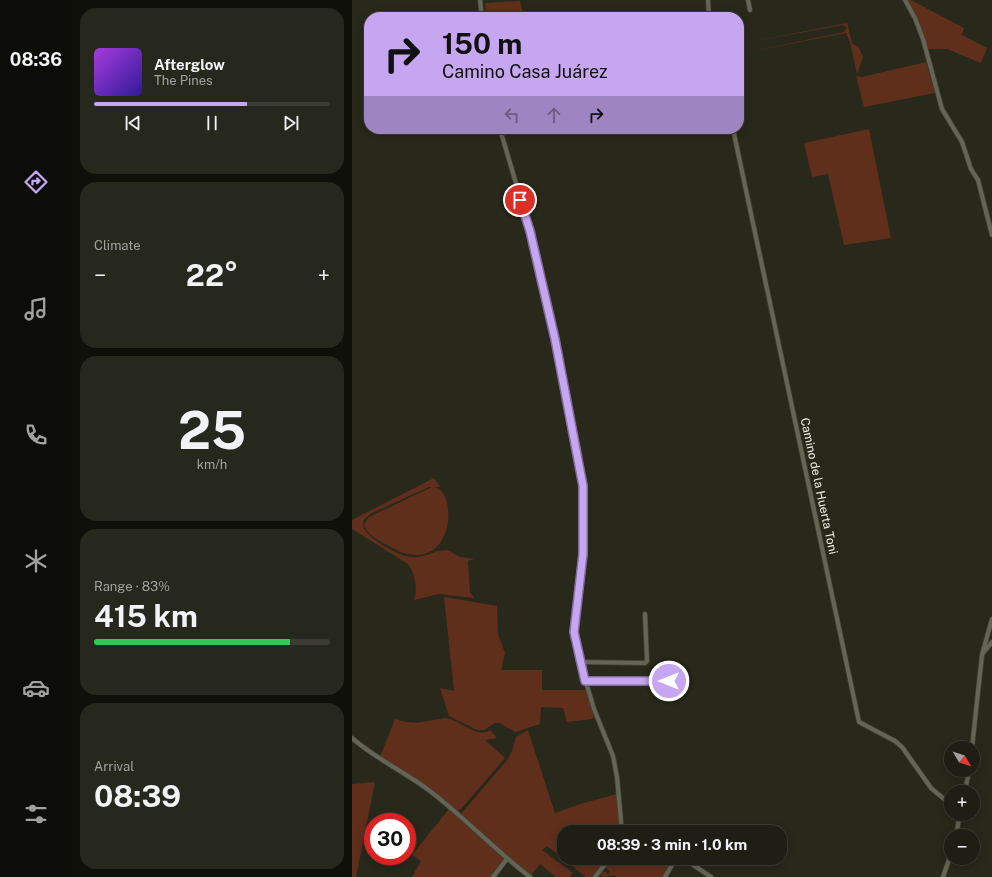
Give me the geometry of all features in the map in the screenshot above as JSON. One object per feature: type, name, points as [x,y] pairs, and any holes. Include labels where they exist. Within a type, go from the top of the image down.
[{"type":"street","points":[[480,0],[481,12]]},
{"type":"street","points":[[708,0],[709,12]]},
{"type":"street","points":[[748,0],[750,10]]},
{"type":"street","points":[[905,0],[915,18],[923,39],[942,109],[962,142],[971,168],[978,180],[992,235]]},
{"type":"street","points":[[501,134],[532,238],[555,339],[583,486],[583,554],[574,632],[585,681],[594,709],[613,756],[617,777],[621,825]]},
{"type":"street","name":"Camino de la Huerta Toni","points":[[734,134],[859,722],[898,744],[930,788],[944,799]]},
{"type":"street","points":[[580,662],[645,663],[647,661],[645,614]]},
{"type":"street","points":[[973,741],[982,655],[992,619]]},
{"type":"street","points":[[982,655],[992,642]]},
{"type":"street","points":[[585,681],[669,681]]},
{"type":"street","points":[[352,738],[380,760],[403,773],[431,792],[496,847],[507,859],[530,877]]},
{"type":"street","points":[[493,877],[507,859]]},
{"type":"street","points":[[596,877],[605,865]]},
{"type":"street","points":[[664,877],[672,865]]},
{"type":"street","points":[[693,865],[711,877]]},
{"type":"street","points":[[943,877],[947,865]]},
{"type":"shaded area","points":[[906,0],[911,0],[964,28],[962,35],[987,48],[981,63],[947,49],[927,49],[918,20]]},
{"type":"shaded area","points":[[520,1],[523,12],[486,12],[485,3]]},
{"type":"shaded area","points":[[847,23],[852,43],[859,48],[863,57],[857,74],[850,42],[846,33],[744,53],[844,32],[847,27],[843,25],[744,43]]},
{"type":"shaded area","points":[[926,62],[935,93],[864,107],[856,76],[862,77]]},
{"type":"shaded area","points":[[869,129],[891,238],[844,245],[828,174],[812,177],[804,143]]},
{"type":"shaded area","points":[[434,478],[440,487],[429,487],[372,513],[364,521],[364,529],[382,545],[405,556],[419,557],[442,550],[447,550],[460,557],[474,559],[468,561],[470,592],[474,598],[439,594],[414,600],[416,592],[415,582],[408,564],[352,529],[352,520]]},
{"type":"shaded area","points":[[432,487],[441,491],[447,501],[448,515],[446,530],[439,544],[428,553],[411,555],[389,546],[374,537],[365,528],[364,524],[369,517]]},
{"type":"shaded area","points":[[444,597],[497,606],[498,634],[505,653],[501,670],[542,670],[542,690],[586,690],[594,717],[592,719],[567,722],[563,708],[541,707],[540,724],[515,732],[500,723],[495,723],[484,730],[477,730],[449,716],[440,688],[454,691]]},
{"type":"shaded area","points":[[445,718],[451,719],[474,731],[485,732],[490,730],[497,738],[485,740],[505,758],[461,809],[456,811],[380,757],[395,719],[415,723]]},
{"type":"shaded area","points":[[528,730],[555,813],[580,804],[617,794],[619,825],[557,825],[557,854],[547,846],[542,850],[557,861],[557,865],[562,865],[573,873],[569,877],[556,877],[540,864],[531,875],[511,860],[460,815],[508,759],[516,737]]},
{"type":"shaded area","points":[[375,782],[369,813],[364,813],[364,837],[356,877],[352,877],[352,784]]},
{"type":"shaded area","points":[[449,809],[503,856],[504,862],[491,877],[412,877],[421,861],[416,858],[416,850]]},
{"type":"shaded area","points":[[571,865],[603,865],[592,877],[586,877]]},
{"type":"shaded area","points":[[607,865],[669,865],[663,877],[616,877],[615,875],[605,877],[600,875],[604,871],[608,874],[610,872],[605,867]]},
{"type":"route","points":[[520,200],[530,231],[555,339],[583,486],[583,554],[574,632],[585,681],[669,681]]}]
